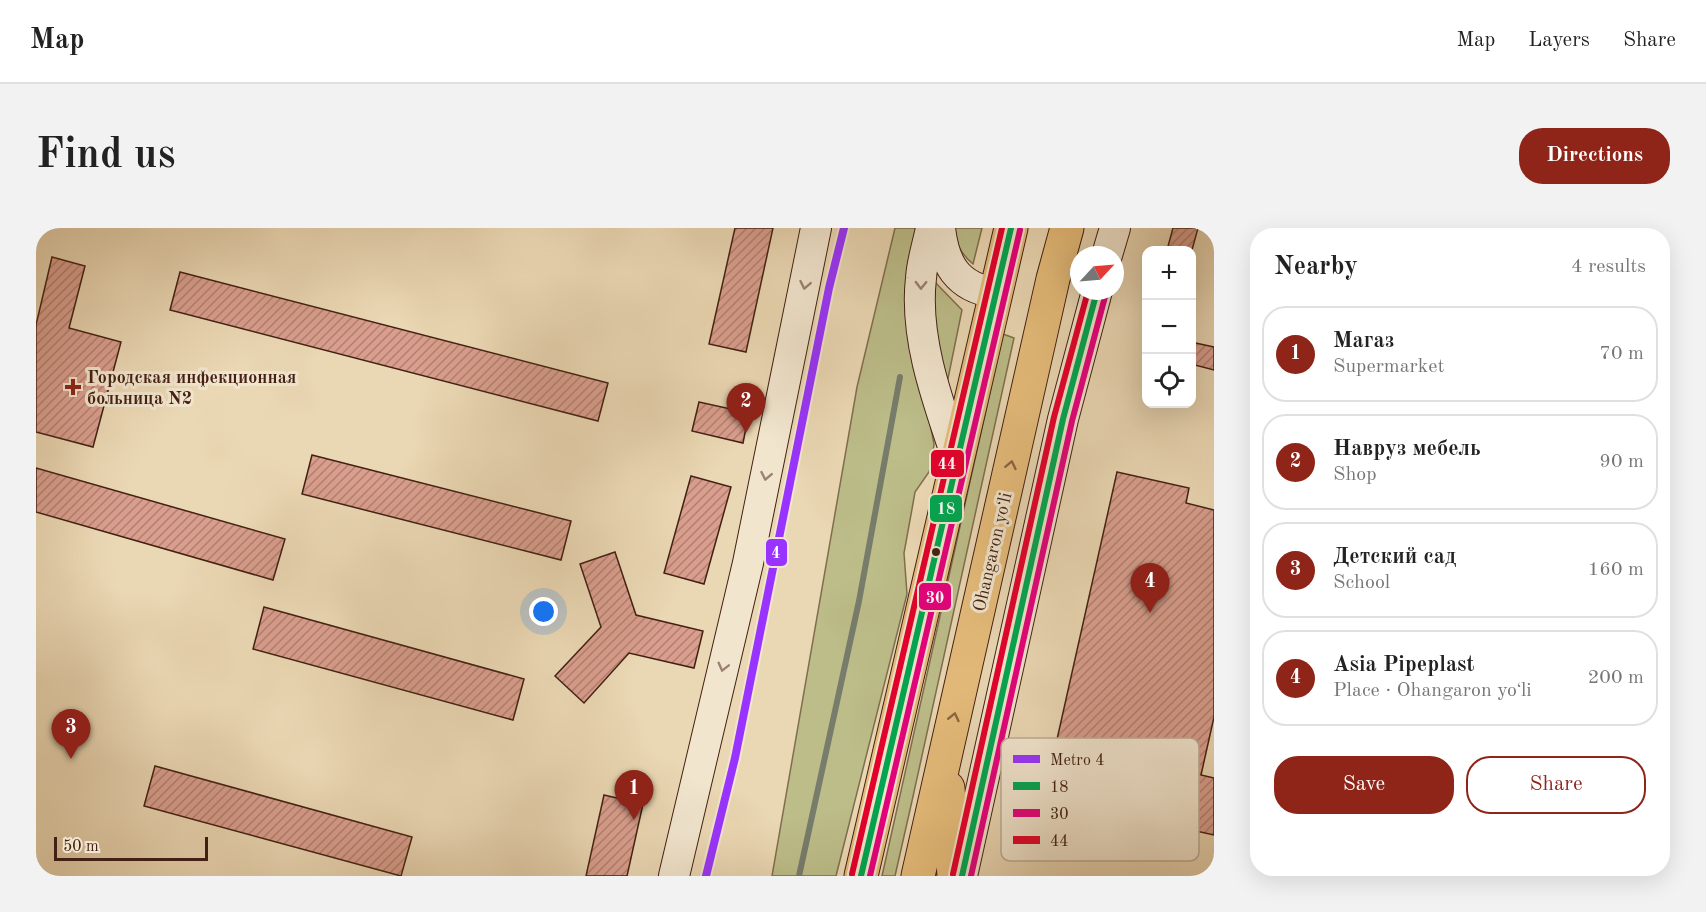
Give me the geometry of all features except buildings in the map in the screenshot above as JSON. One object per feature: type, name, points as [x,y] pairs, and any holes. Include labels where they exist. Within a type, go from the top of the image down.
[{"type":"highway","points":[[861,876],[1011,228]]},
{"type":"highway","name":"Ohangaron yoʻli","points":[[918,876],[1053,279],[1067,228]]},
{"type":"highway","points":[[996,293],[1023,291],[1053,279]]},
{"type":"highway","points":[[946,753],[954,876]]},
{"type":"main road","points":[[674,876],[692,792],[748,563],[816,228]]},
{"type":"main road","points":[[931,228],[921,278],[924,339],[932,386],[957,458]]},
{"type":"main road","points":[[939,228],[944,251],[954,272],[977,289],[996,293]]},
{"type":"main road","points":[[1110,246],[1115,228]]},
{"type":"main road","points":[[962,876],[1063,419],[1095,300]]},
{"type":"green space","points":[[895,228],[917,228],[911,325],[934,444],[929,472],[915,492],[904,553],[907,594],[836,876],[772,876],[857,387]]},
{"type":"green space","points":[[951,228],[982,228],[973,264],[959,248]]},
{"type":"green space","points":[[932,279],[962,310],[944,398],[933,338]]},
{"type":"green space","points":[[1003,334],[1014,338],[912,801],[895,876],[882,876]]},
{"type":"waterway","points":[[799,876],[859,601],[900,377]]},
{"type":"metro line","name":"4","points":[[706,876],[735,758],[829,288],[844,228]]},
{"type":"transit line","name":"44","points":[[852,874],[1002,228]]},
{"type":"transit line","name":"18","points":[[861,876],[1011,228]]},
{"type":"transit line","name":"30","points":[[870,876],[1020,230]]},
{"type":"transit line","name":"44","points":[[953,874],[1054,417],[1086,300]]},
{"type":"transit line","name":"18","points":[[962,876],[1063,419],[1095,300]]},
{"type":"transit line","name":"30","points":[[1002,738],[1072,421],[1104,300]]},
{"type":"transit line","name":"30","points":[[971,876],[1001,741]]},
{"type":"place","name":"Городская инфекционная больница N2","points":[[73,387]]},
{"type":"place","name":"Навруз мебель","points":[[746,433]]},
{"type":"place","name":"Asia Pipeplast","points":[[1150,613]]},
{"type":"place","name":"Детский сад","points":[[71,759]]},
{"type":"place","name":"Магаз","points":[[634,820]]}]
